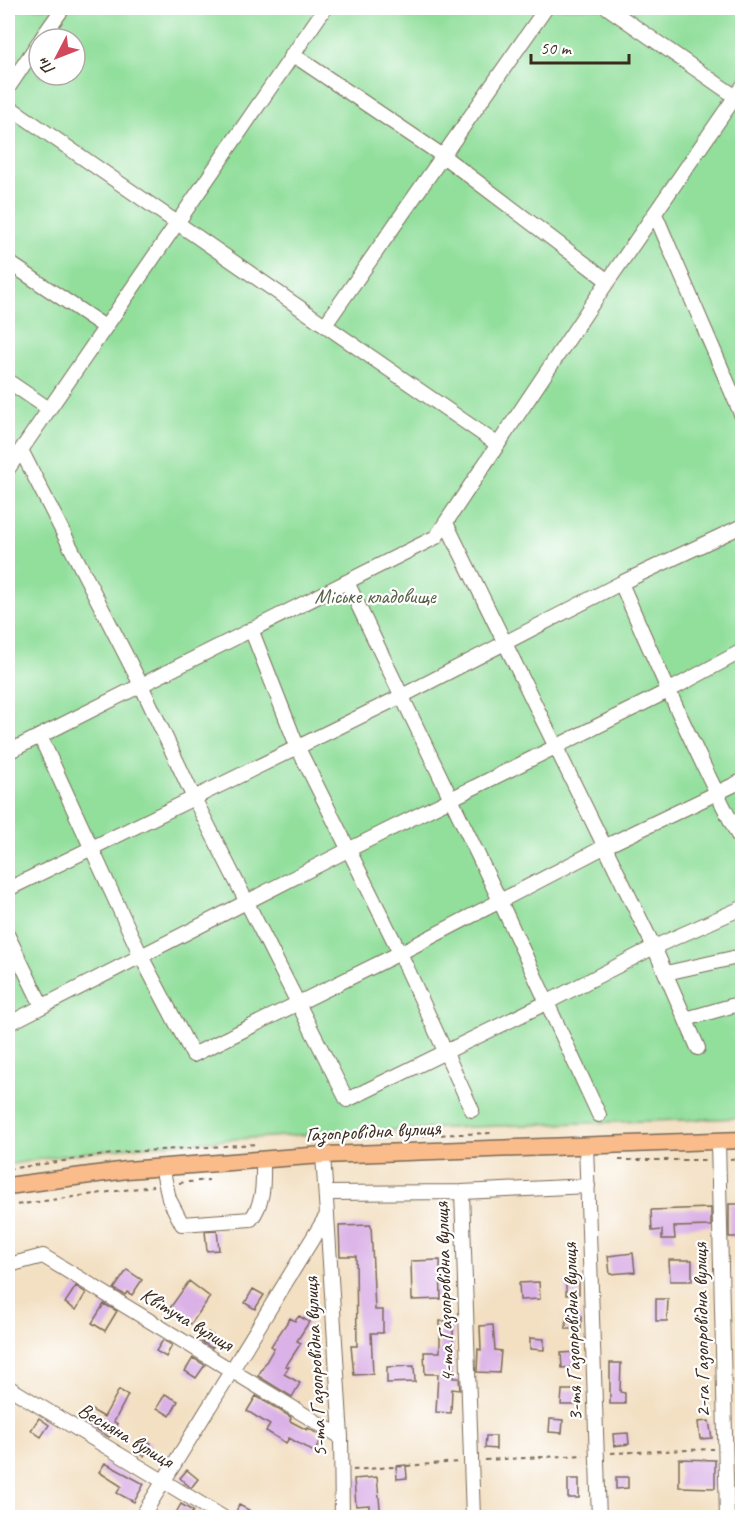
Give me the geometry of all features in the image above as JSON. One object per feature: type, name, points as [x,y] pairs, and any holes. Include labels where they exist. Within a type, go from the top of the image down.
[{"type":"main road","name":"Газопровідна вулиця","points":[[8,1186],[162,1167],[324,1155],[742,1140]]},
{"type":"street","points":[[50,27],[63,8]]},
{"type":"street","points":[[8,469],[325,8]]},
{"type":"street","points":[[325,325],[546,8]]},
{"type":"street","points":[[8,752],[436,537],[497,444],[739,92],[608,8]]},
{"type":"street","points":[[292,54],[442,156],[608,281]]},
{"type":"street","points":[[8,88],[27,60]]},
{"type":"street","points":[[8,106],[497,444]]},
{"type":"street","points":[[656,214],[741,411]]},
{"type":"street","points":[[8,262],[105,327]]},
{"type":"street","points":[[8,381],[49,409]]},
{"type":"street","points":[[21,450],[141,685],[194,798],[347,1100],[548,1002],[654,947],[742,908]]},
{"type":"street","points":[[446,523],[654,947],[698,1048]]},
{"type":"street","points":[[8,890],[402,696],[621,583],[742,526]]},
{"type":"street","points":[[347,582],[548,1002],[599,1115]]},
{"type":"street","points":[[621,583],[668,691],[742,843]]},
{"type":"street","points":[[251,629],[297,746],[400,953],[472,1110]]},
{"type":"street","points":[[8,1024],[348,850],[668,691],[742,651]]},
{"type":"street","points":[[40,736],[141,956],[193,1055],[400,953],[604,847],[742,781]]},
{"type":"street","points":[[8,936],[42,1006]]},
{"type":"street","points":[[666,973],[742,956]]},
{"type":"street","points":[[687,1020],[742,1003]]},
{"type":"street","name":"2-га Газопровідна вулиця","points":[[718,1141],[727,1518]]},
{"type":"street","name":"3-тя Газопровідна вулиця","points":[[586,1145],[599,1518]]},
{"type":"street","name":"5-та Газопровідна вулиця","points":[[324,1155],[341,1437],[342,1518]]},
{"type":"street","points":[[162,1167],[169,1199],[182,1224],[251,1219],[258,1210],[263,1194],[264,1159]]},
{"type":"street","name":"4-та Газопровідна вулиця","points":[[473,1518],[462,1192],[588,1186]]},
{"type":"street","points":[[326,1193],[462,1192]]},
{"type":"street","points":[[141,1518],[327,1215]]},
{"type":"street","name":"Квітуча вулиця","points":[[8,1268],[9,1265],[43,1256],[341,1437]]},
{"type":"street","name":"Весняна вулиця","points":[[8,1387],[224,1518]]},
{"type":"path","points":[[610,1160],[742,1158]]},
{"type":"path","points":[[8,1206],[209,1180]]},
{"type":"path","points":[[341,1471],[471,1461],[725,1448]]},
{"type":"green space","name":"Міське кладовище","points":[[8,8],[742,8],[742,1118],[411,1129],[154,1145],[8,1165]]},
{"type":"building","points":[[729,1204],[742,1204],[742,1237],[729,1237]]},
{"type":"building","points":[[711,1208],[711,1226],[674,1227],[675,1239],[662,1239],[662,1230],[652,1231],[651,1210]]},
{"type":"building","points":[[371,1225],[375,1310],[383,1310],[383,1333],[371,1333],[373,1374],[354,1375],[351,1346],[357,1346],[356,1256],[340,1256],[339,1226]]},
{"type":"building","points":[[217,1230],[219,1250],[207,1251],[205,1231]]},
{"type":"building","points":[[633,1253],[635,1272],[610,1274],[608,1256]]},
{"type":"building","points":[[440,1260],[441,1299],[412,1300],[411,1261]]},
{"type":"building","points":[[669,1260],[692,1260],[692,1281],[670,1281]]},
{"type":"building","points":[[127,1270],[142,1280],[132,1295],[127,1292],[125,1295],[114,1289]]},
{"type":"building","points":[[189,1281],[210,1297],[191,1324],[170,1308]]},
{"type":"building","points":[[579,1281],[579,1294],[566,1295],[566,1282]]},
{"type":"building","points":[[539,1282],[540,1299],[520,1300],[519,1283]]},
{"type":"building","points":[[76,1286],[86,1293],[76,1310],[65,1303]]},
{"type":"building","points":[[253,1289],[264,1295],[255,1309],[245,1303]]},
{"type":"building","points":[[656,1299],[668,1299],[667,1321],[656,1321]]},
{"type":"building","points":[[104,1304],[117,1311],[105,1331],[92,1323]]},
{"type":"building","points":[[299,1316],[309,1322],[297,1341],[301,1343],[286,1366],[289,1367],[284,1374],[300,1383],[292,1397],[258,1376],[274,1348],[271,1346],[290,1318],[295,1321]]},
{"type":"building","points":[[566,1316],[581,1316],[581,1329],[566,1329]]},
{"type":"building","points":[[440,1321],[453,1321],[453,1378],[459,1378],[460,1390],[452,1389],[451,1413],[436,1412],[438,1374],[425,1374],[424,1352],[440,1352]]},
{"type":"building","points":[[493,1325],[495,1350],[501,1351],[499,1373],[477,1372],[478,1349],[481,1350],[480,1326]]},
{"type":"building","points":[[208,1332],[218,1339],[212,1348],[202,1342]]},
{"type":"building","points":[[530,1338],[544,1339],[544,1350],[530,1349]]},
{"type":"building","points":[[163,1340],[172,1345],[166,1357],[156,1351]]},
{"type":"building","points":[[577,1352],[578,1367],[562,1368],[561,1353]]},
{"type":"building","points":[[193,1358],[205,1365],[196,1378],[185,1371]]},
{"type":"building","points":[[610,1363],[621,1363],[620,1392],[625,1393],[625,1404],[610,1404]]},
{"type":"building","points":[[414,1366],[415,1382],[387,1383],[387,1367]]},
{"type":"building","points":[[119,1390],[128,1395],[114,1422],[118,1424],[109,1437],[83,1421],[90,1409],[104,1417]]},
{"type":"building","points":[[562,1390],[576,1390],[576,1405],[561,1405]]},
{"type":"building","points":[[165,1394],[178,1401],[170,1416],[157,1408]]},
{"type":"building","points":[[256,1396],[291,1417],[290,1421],[323,1437],[314,1452],[289,1438],[286,1443],[266,1431],[270,1425],[247,1411]]},
{"type":"building","points":[[39,1418],[49,1425],[41,1437],[31,1430]]},
{"type":"building","points":[[550,1419],[563,1420],[562,1433],[549,1432]]},
{"type":"building","points":[[709,1421],[712,1438],[700,1439],[698,1422]]},
{"type":"building","points":[[628,1433],[629,1444],[614,1446],[613,1434]]},
{"type":"building","points":[[486,1436],[496,1436],[496,1449],[485,1448]]},
{"type":"building","points":[[141,1438],[151,1443],[144,1456],[134,1450]]},
{"type":"building","points":[[679,1459],[715,1460],[715,1488],[679,1487]]},
{"type":"building","points":[[105,1463],[144,1484],[134,1502],[117,1493],[121,1486],[99,1472]]},
{"type":"building","points":[[406,1465],[407,1478],[397,1479],[396,1466]]},
{"type":"building","points":[[187,1470],[198,1479],[191,1488],[180,1478]]},
{"type":"building","points":[[377,1477],[381,1518],[369,1518],[369,1505],[356,1506],[354,1479]]},
{"type":"building","points":[[616,1477],[628,1477],[628,1488],[616,1489]]},
{"type":"building","points":[[568,1479],[579,1479],[579,1498],[568,1498]]},
{"type":"building","points":[[181,1504],[193,1511],[189,1518],[173,1518]]},
{"type":"building","points":[[239,1505],[249,1510],[245,1518],[233,1518]]}]
